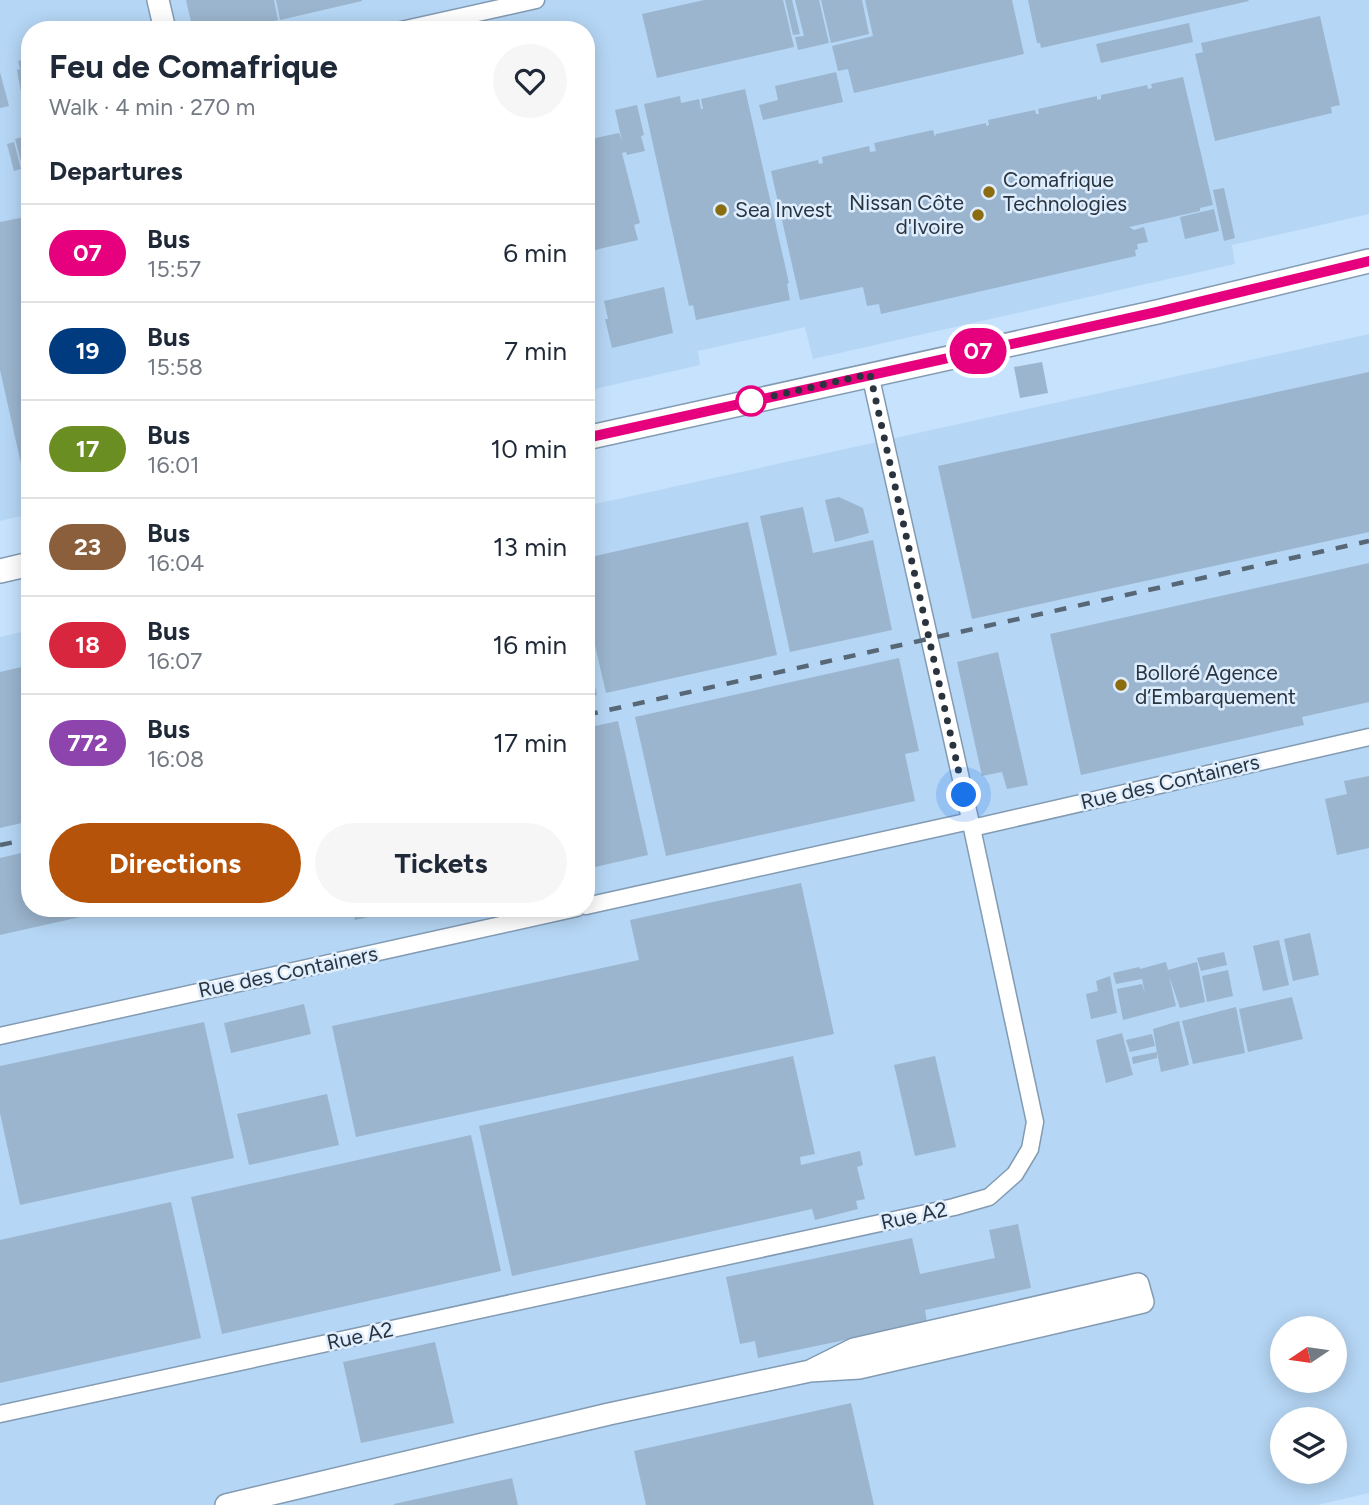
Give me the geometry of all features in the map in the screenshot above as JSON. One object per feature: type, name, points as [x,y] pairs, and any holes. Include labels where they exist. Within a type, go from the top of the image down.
[{"type":"main road","points":[[595,436],[1157,312],[1369,261]]},
{"type":"main road","points":[[0,571],[21,566]]},
{"type":"street","points":[[158,0],[163,21]]},
{"type":"street","points":[[442,21],[536,0]]},
{"type":"street","name":"Rue A2","points":[[0,1414],[954,1207],[989,1197],[1015,1174],[1030,1149],[1035,1122],[870,374]]},
{"type":"street","name":"Rue des Containers","points":[[595,904],[1369,737]]},
{"type":"street","name":"Rue des Containers","points":[[0,1036],[536,917]]},
{"type":"street","points":[[226,1505],[609,1414],[810,1371],[859,1368],[1143,1302],[1138,1284],[854,1349],[810,1371]]},
{"type":"shaded area","points":[[0,0],[1369,0],[1369,214],[1232,245],[1235,264],[813,359],[805,327],[698,351],[700,365],[595,389],[595,21],[21,21],[21,516],[0,521]]},
{"type":"shaded area","points":[[1369,334],[1369,1493],[1317,1505],[0,1505],[0,637],[21,632],[21,917],[595,917],[595,504]]},
{"type":"building","points":[[186,0],[274,0],[278,20],[274,21],[191,21]]},
{"type":"building","points":[[276,0],[362,0],[362,1],[280,20]]},
{"type":"building","points":[[704,0],[783,0],[794,47],[657,78],[642,14]]},
{"type":"building","points":[[785,0],[792,0],[800,34],[793,35]]},
{"type":"building","points":[[795,0],[819,0],[829,43],[798,50],[795,37],[804,36]]},
{"type":"building","points":[[821,0],[862,0],[869,34],[831,43]]},
{"type":"building","points":[[865,0],[1012,0],[1024,54],[854,93],[848,69],[838,71],[832,46],[873,36]]},
{"type":"building","points":[[1028,0],[1249,1],[1041,48],[1040,43],[1037,43]]},
{"type":"building","points":[[1320,16],[1340,105],[1331,107],[1332,113],[1215,141],[1195,54],[1203,52],[1201,43]]},
{"type":"building","points":[[1189,23],[1193,42],[1101,63],[1096,44]]},
{"type":"building","points":[[21,60],[21,92],[17,70],[20,69],[18,61]]},
{"type":"building","points":[[0,72],[9,106],[0,108]]},
{"type":"building","points":[[836,72],[843,102],[763,120],[759,105],[778,100],[775,86]]},
{"type":"building","name":"Comafrique Technologies","points":[[1183,77],[1213,205],[1200,208],[1200,211],[1129,227],[1134,230],[1144,227],[1148,242],[1137,244],[1136,256],[881,314],[879,304],[867,306],[863,287],[800,300],[771,171],[818,160],[819,164],[823,163],[822,157],[869,146],[870,152],[876,151],[874,143],[933,130],[935,137],[936,134],[986,123],[986,126],[989,125],[988,120],[1035,110],[1036,114],[1039,114],[1038,109],[1097,96],[1097,100],[1101,99],[1101,95],[1147,85],[1148,89],[1152,88],[1151,84]]},
{"type":"building","name":"Sea Invest","points":[[745,89],[789,283],[790,300],[696,320],[693,305],[689,306],[644,104],[680,96],[681,103],[699,99],[703,109],[701,99]]},
{"type":"building","points":[[637,105],[644,135],[641,136],[645,151],[627,155],[626,152],[622,153],[640,223],[634,225],[638,240],[595,250],[595,138],[619,133],[622,141],[615,110]]},
{"type":"building","points":[[21,138],[21,162],[15,139]]},
{"type":"building","points":[[14,142],[21,169],[14,171],[7,144]]},
{"type":"building","points":[[1224,188],[1235,238],[1224,241],[1213,190]]},
{"type":"building","points":[[1214,209],[1219,231],[1185,239],[1180,217]]},
{"type":"building","points":[[21,218],[21,464],[0,370],[0,222]]},
{"type":"building","points":[[664,287],[673,333],[612,348],[604,301]]},
{"type":"building","points":[[1042,362],[1048,393],[1020,398],[1014,367]]},
{"type":"building","points":[[1369,372],[1369,532],[972,619],[938,466]]},
{"type":"building","points":[[839,497],[863,508],[869,533],[835,542],[825,500]]},
{"type":"building","points":[[803,507],[813,553],[873,540],[892,630],[790,652],[760,516]]},
{"type":"building","points":[[748,522],[777,655],[606,693],[595,645],[595,556]]},
{"type":"building","points":[[1369,563],[1369,702],[1302,717],[1304,725],[1081,775],[1050,634]]},
{"type":"building","points":[[998,652],[1028,785],[1007,789],[1002,772],[982,776],[957,662]]},
{"type":"building","points":[[899,658],[919,751],[905,754],[915,801],[666,856],[635,717]]},
{"type":"building","points":[[21,667],[21,823],[0,828],[0,672]]},
{"type":"building","points":[[618,721],[648,855],[595,867],[595,726]]},
{"type":"building","points":[[1369,776],[1369,848],[1337,855],[1325,799],[1347,794],[1344,781]]},
{"type":"building","points":[[21,853],[21,917],[80,917],[0,935],[0,858]]},
{"type":"building","points":[[801,883],[834,1034],[356,1137],[332,1026],[639,960],[630,920]]},
{"type":"building","points":[[1310,933],[1319,975],[1293,981],[1284,939]]},
{"type":"building","points":[[1279,940],[1289,985],[1263,991],[1253,946]]},
{"type":"building","points":[[1224,952],[1227,965],[1201,971],[1197,958]]},
{"type":"building","points":[[1166,962],[1168,970],[1197,962],[1205,1002],[1180,1008],[1169,976],[1176,1006],[1123,1020],[1117,989],[1142,984],[1145,993],[1142,979],[1116,984],[1113,973]]},
{"type":"building","points":[[1228,970],[1233,996],[1207,1002],[1202,976]]},
{"type":"building","points":[[1110,976],[1117,1013],[1091,1019],[1086,994],[1098,991],[1096,981]]},
{"type":"building","points":[[1292,997],[1303,1039],[1248,1052],[1239,1009]]},
{"type":"building","points":[[304,1004],[311,1034],[231,1053],[224,1023]]},
{"type":"building","points":[[1236,1007],[1245,1053],[1193,1064],[1182,1021]]},
{"type":"building","points":[[1179,1021],[1189,1065],[1161,1072],[1153,1029]]},
{"type":"building","points":[[204,1022],[234,1158],[20,1205],[0,1113],[0,1066]]},
{"type":"building","points":[[1122,1033],[1133,1075],[1106,1083],[1096,1040]]},
{"type":"building","points":[[1152,1034],[1155,1046],[1130,1052],[1126,1040]]},
{"type":"building","points":[[1157,1052],[1157,1058],[1133,1064],[1132,1057]]},
{"type":"building","points":[[793,1056],[815,1154],[800,1157],[801,1165],[860,1151],[863,1165],[857,1167],[865,1199],[856,1201],[858,1209],[815,1220],[812,1209],[512,1276],[479,1126]]},
{"type":"building","points":[[935,1056],[956,1147],[915,1156],[894,1065]]},
{"type":"building","points":[[327,1094],[339,1145],[249,1165],[237,1114]]},
{"type":"building","points":[[471,1135],[501,1271],[222,1334],[191,1197]]},
{"type":"building","points":[[171,1202],[201,1338],[0,1383],[0,1240]]},
{"type":"building","points":[[1018,1224],[1031,1288],[925,1310],[927,1323],[758,1358],[755,1341],[740,1344],[726,1277],[912,1238],[920,1274],[995,1258],[989,1230]]},
{"type":"building","points":[[435,1342],[454,1423],[361,1443],[343,1362]]},
{"type":"building","points":[[851,1403],[874,1505],[646,1505],[634,1451]]},
{"type":"building","points":[[512,1478],[518,1505],[394,1505],[394,1504]]},
{"type":"railway","points":[[595,713],[1369,541]]},
{"type":"railway","points":[[0,845],[21,841]]},
{"type":"bus line","name":"07","points":[[595,436],[1157,312],[1369,261]]},
{"type":"place","name":"Comafrique Technologies","points":[[989,192]]},
{"type":"place","name":"Sea Invest","points":[[721,210]]},
{"type":"place","name":"Nissan Côte d'Ivoire","points":[[978,215]]},
{"type":"place","name":"Bolloré Agence d‘Embarquement","points":[[1121,685]]},
{"type":"route","points":[[751,401],[738,404],[870,374],[964,795]]}]
